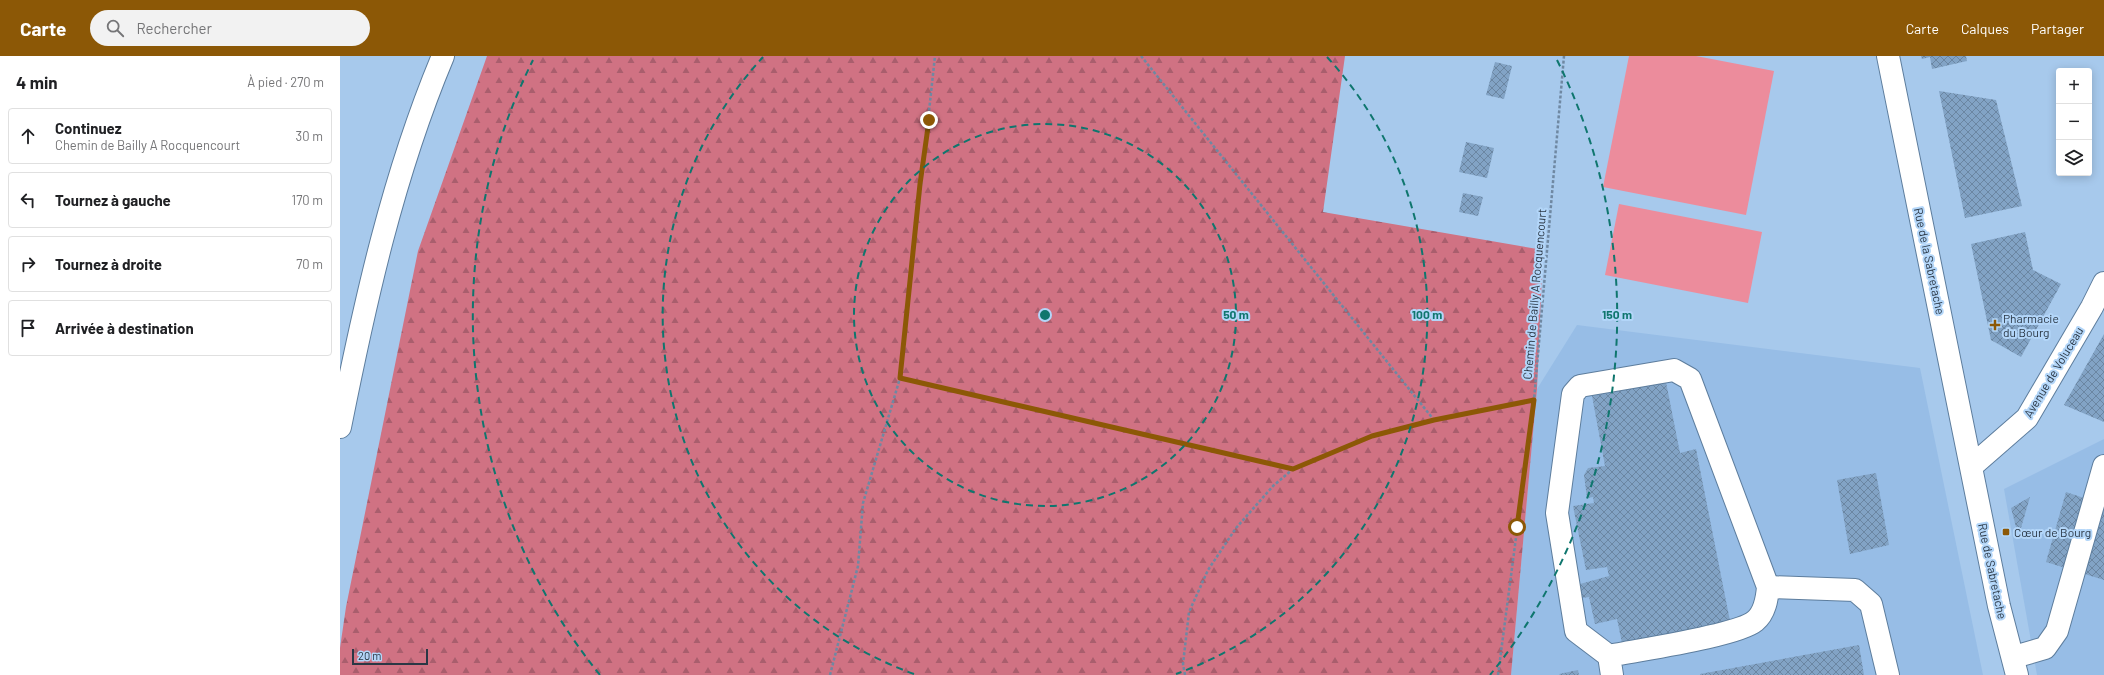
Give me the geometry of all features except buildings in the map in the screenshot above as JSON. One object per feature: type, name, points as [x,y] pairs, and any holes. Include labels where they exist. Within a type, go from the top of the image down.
[{"type":"main road","points":[[340,427],[372,278],[401,171],[443,56]]},
{"type":"main road","name":"Rue de la Sabretache","points":[[1888,56],[1972,466]]},
{"type":"main road","name":"Avenue de Voluceau","points":[[1972,466],[2027,418],[2092,307],[2104,283]]},
{"type":"main road","points":[[1674,370],[1690,379],[1768,587],[1767,602],[1755,621],[1732,632],[1610,665],[1576,631],[1557,513],[1573,394],[1580,386],[1674,370]]},
{"type":"main road","name":"Rue de Sabretache","points":[[1972,466],[1999,606],[2016,666]]},
{"type":"main road","points":[[2016,666],[2045,648],[2057,631],[2104,466]]},
{"type":"main road","points":[[1768,587],[1855,590],[1871,604],[1888,675]]},
{"type":"path","points":[[830,675],[858,566],[863,503],[900,378],[935,56]]},
{"type":"path","points":[[1141,56],[1434,420]]},
{"type":"path","name":"Chemin de Bailly A Rocquencourt","points":[[1498,675],[1534,400],[1564,56]]},
{"type":"path","points":[[900,378],[1293,469]]},
{"type":"path","points":[[1185,675],[1183,664],[1189,612],[1208,570],[1236,528],[1272,486],[1293,469],[1372,436],[1434,420],[1534,400]]},
{"type":"shaded area","points":[[1629,56],[1696,56],[1774,71],[1746,215],[1603,187]]},
{"type":"shaded area","points":[[1619,204],[1762,232],[1748,303],[1605,275]]},
{"type":"shaded area","points":[[1577,325],[1920,368],[1983,675],[1511,675],[1537,389]]},
{"type":"shaded area","points":[[2104,439],[2104,675],[2037,675],[2004,489]]},
{"type":"green space","points":[[487,56],[1345,56],[1323,212],[1543,250],[1537,389],[1511,675],[340,675],[340,648],[346,607],[418,251]]},
{"type":"place","name":"Pharmacie du Bourg","points":[[1995,325]]},
{"type":"place","name":"Cœur de Bourg","points":[[2006,532]]},
{"type":"route","points":[[929,120],[920,184],[900,378],[1293,469],[1372,436],[1434,420],[1534,400],[1517,527]]}]
